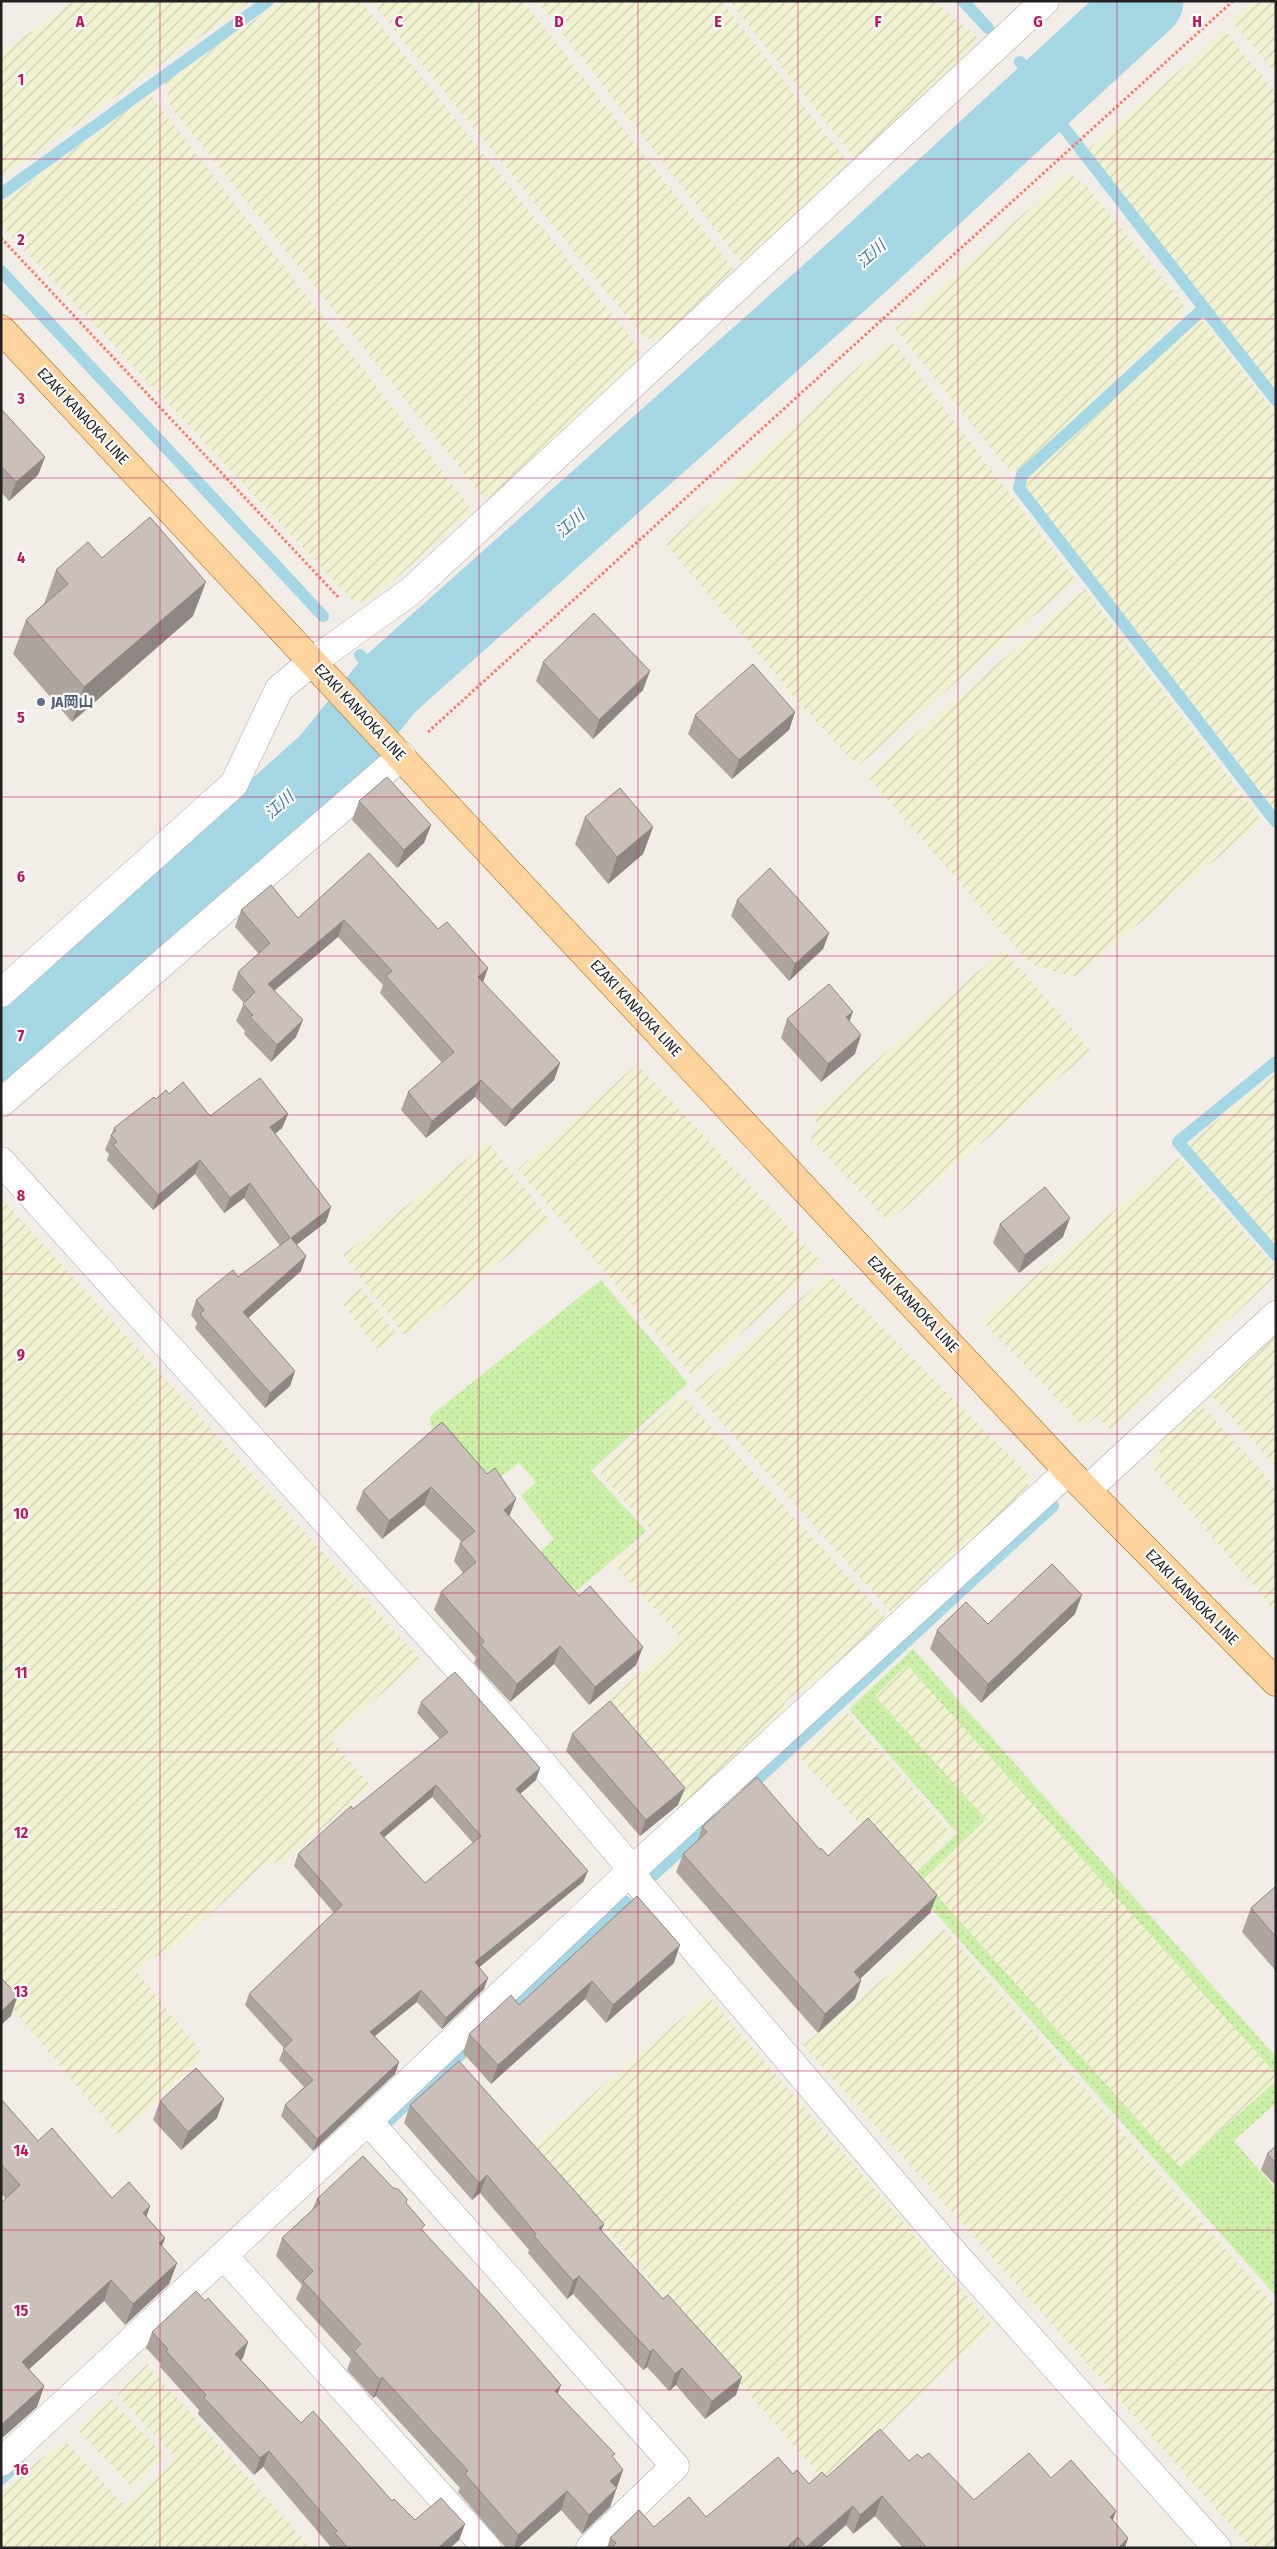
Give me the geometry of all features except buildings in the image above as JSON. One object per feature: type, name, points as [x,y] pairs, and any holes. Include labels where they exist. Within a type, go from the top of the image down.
[{"type":"main road","name":"EZAKI KANAOKA LINE","points":[[1,329],[1068,1471],[1276,1682]]},
{"type":"street","points":[[1,993],[234,784],[279,690],[321,671],[364,624],[411,591],[1045,1]]},
{"type":"street","points":[[1,1103],[396,750]]},
{"type":"street","points":[[1,1161],[513,1729],[631,1871],[640,1885],[943,2241],[1217,2548]]},
{"type":"street","points":[[1088,1490],[1276,1315]]},
{"type":"street","points":[[1,2462],[230,2262],[374,2128],[631,1871],[1068,1471]]},
{"type":"street","points":[[374,2128],[675,2466],[590,2548]]},
{"type":"street","points":[[230,2262],[487,2548]]},
{"type":"path","points":[[396,750],[1081,139],[1232,1]]},
{"type":"path","points":[[1,238],[364,624]]},
{"type":"green space","points":[[74,1],[251,1],[1,178],[1,53]]},
{"type":"green space","points":[[281,1],[361,1],[635,343],[639,353],[636,365],[493,498],[483,497],[170,106],[165,82]]},
{"type":"green space","points":[[371,1],[523,1],[735,271],[663,338],[656,341],[643,337]]},
{"type":"green space","points":[[537,1],[721,1],[852,167],[743,265]]},
{"type":"green space","points":[[729,1],[934,1],[978,38],[959,61],[857,161]]},
{"type":"green space","points":[[1253,1],[1276,1],[1276,74],[1232,21]]},
{"type":"green space","points":[[1225,31],[1276,93],[1276,390],[1086,151]]},
{"type":"green space","points":[[150,94],[473,511],[393,581],[365,602],[352,600],[1,225],[1,203]]},
{"type":"green space","points":[[1069,173],[1087,187],[1183,303],[1182,315],[1023,470],[1010,471],[895,329]]},
{"type":"green space","points":[[1194,320],[1204,322],[1276,414],[1276,811],[1027,490],[1026,478]]},
{"type":"green space","points":[[894,343],[1076,580],[858,766],[800,704],[666,544],[861,364]]},
{"type":"green space","points":[[1085,589],[1262,821],[1075,977],[1030,964],[867,776]]},
{"type":"green space","points":[[1004,949],[1091,1051],[888,1222],[810,1138],[821,1127],[812,1117]]},
{"type":"green space","points":[[637,1064],[822,1263],[692,1376],[518,1169]]},
{"type":"green space","points":[[1276,1072],[1276,1249],[1185,1147]]},
{"type":"green space","points":[[488,1142],[551,1222],[405,1336],[343,1255]]},
{"type":"green space","points":[[1178,1158],[1276,1268],[1276,1276],[1111,1431],[1097,1416],[1084,1427],[981,1320]]},
{"type":"green space","points":[[1,1198],[421,1660],[330,1738],[371,1786],[283,1862],[265,1863],[172,1950],[150,1959],[137,1972],[204,2056],[119,2136],[1,1995]]},
{"type":"green space","points":[[829,1274],[1032,1478],[1027,1484],[1033,1490],[894,1616],[694,1391]]},
{"type":"green space","points":[[601,1280],[688,1383],[591,1471],[647,1531],[567,1599],[531,1560],[554,1539],[521,1496],[536,1482],[519,1463],[487,1487],[432,1433],[430,1416]]},
{"type":"green space","points":[[361,1288],[397,1335],[378,1350],[342,1303]]},
{"type":"green space","points":[[1276,1329],[1276,1467],[1210,1394]]},
{"type":"green space","points":[[682,1395],[887,1619],[811,1691],[805,1685],[784,1703],[790,1710],[685,1809],[594,1712],[681,1638],[613,1563],[653,1532],[598,1471]]},
{"type":"green space","points":[[1201,1405],[1276,1487],[1276,1612],[1150,1465],[1161,1453],[1154,1446]]},
{"type":"green space","points":[[913,1649],[1276,2057],[1276,2074],[907,1665],[875,1696],[986,1819],[923,1880],[1180,2167],[1276,2081],[1276,2103],[1234,2141],[1276,2189],[1276,2296],[907,1881],[957,1833],[849,1709]]},
{"type":"green space","points":[[907,1665],[1276,2074],[1276,2081],[1180,2167],[923,1879],[986,1819],[875,1696]]},
{"type":"green space","points":[[846,1712],[952,1834],[907,1876],[798,1756]]},
{"type":"green space","points":[[944,1929],[1276,2307],[1276,2548],[1251,2548],[803,2045]]},
{"type":"green space","points":[[708,1996],[993,2326],[827,2484],[533,2145]]},
{"type":"green space","points":[[147,2364],[311,2548],[1,2548],[1,2494],[39,2460],[66,2442],[125,2506],[176,2458],[117,2395]]},
{"type":"green space","points":[[110,2398],[165,2456],[133,2488],[77,2429]]},
{"type":"waterway","points":[[1,194],[268,1]]},
{"type":"waterway","points":[[963,1],[988,28]]},
{"type":"waterway","name":"江川","points":[[1,1053],[328,761],[388,686],[864,261],[1146,1]]},
{"type":"waterway","points":[[1020,62],[1048,92]]},
{"type":"waterway","points":[[1041,98],[1204,308],[1022,475],[1019,488],[1276,822]]},
{"type":"waterway","points":[[1,271],[323,616]]},
{"type":"waterway","points":[[1204,308],[1276,400]]},
{"type":"waterway","points":[[360,655],[388,686]]},
{"type":"waterway","points":[[1276,1062],[1178,1142],[1276,1255]]},
{"type":"waterway","points":[[747,1789],[1053,1506]]},
{"type":"waterway","points":[[651,1877],[714,1820]]},
{"type":"waterway","points":[[504,2014],[626,1902]]},
{"type":"waterway","points":[[376,2132],[475,2041]]},
{"type":"waterway","points":[[1,2479],[18,2463]]},
{"type":"place","name":"JA岡山","points":[[41,702]]}]
